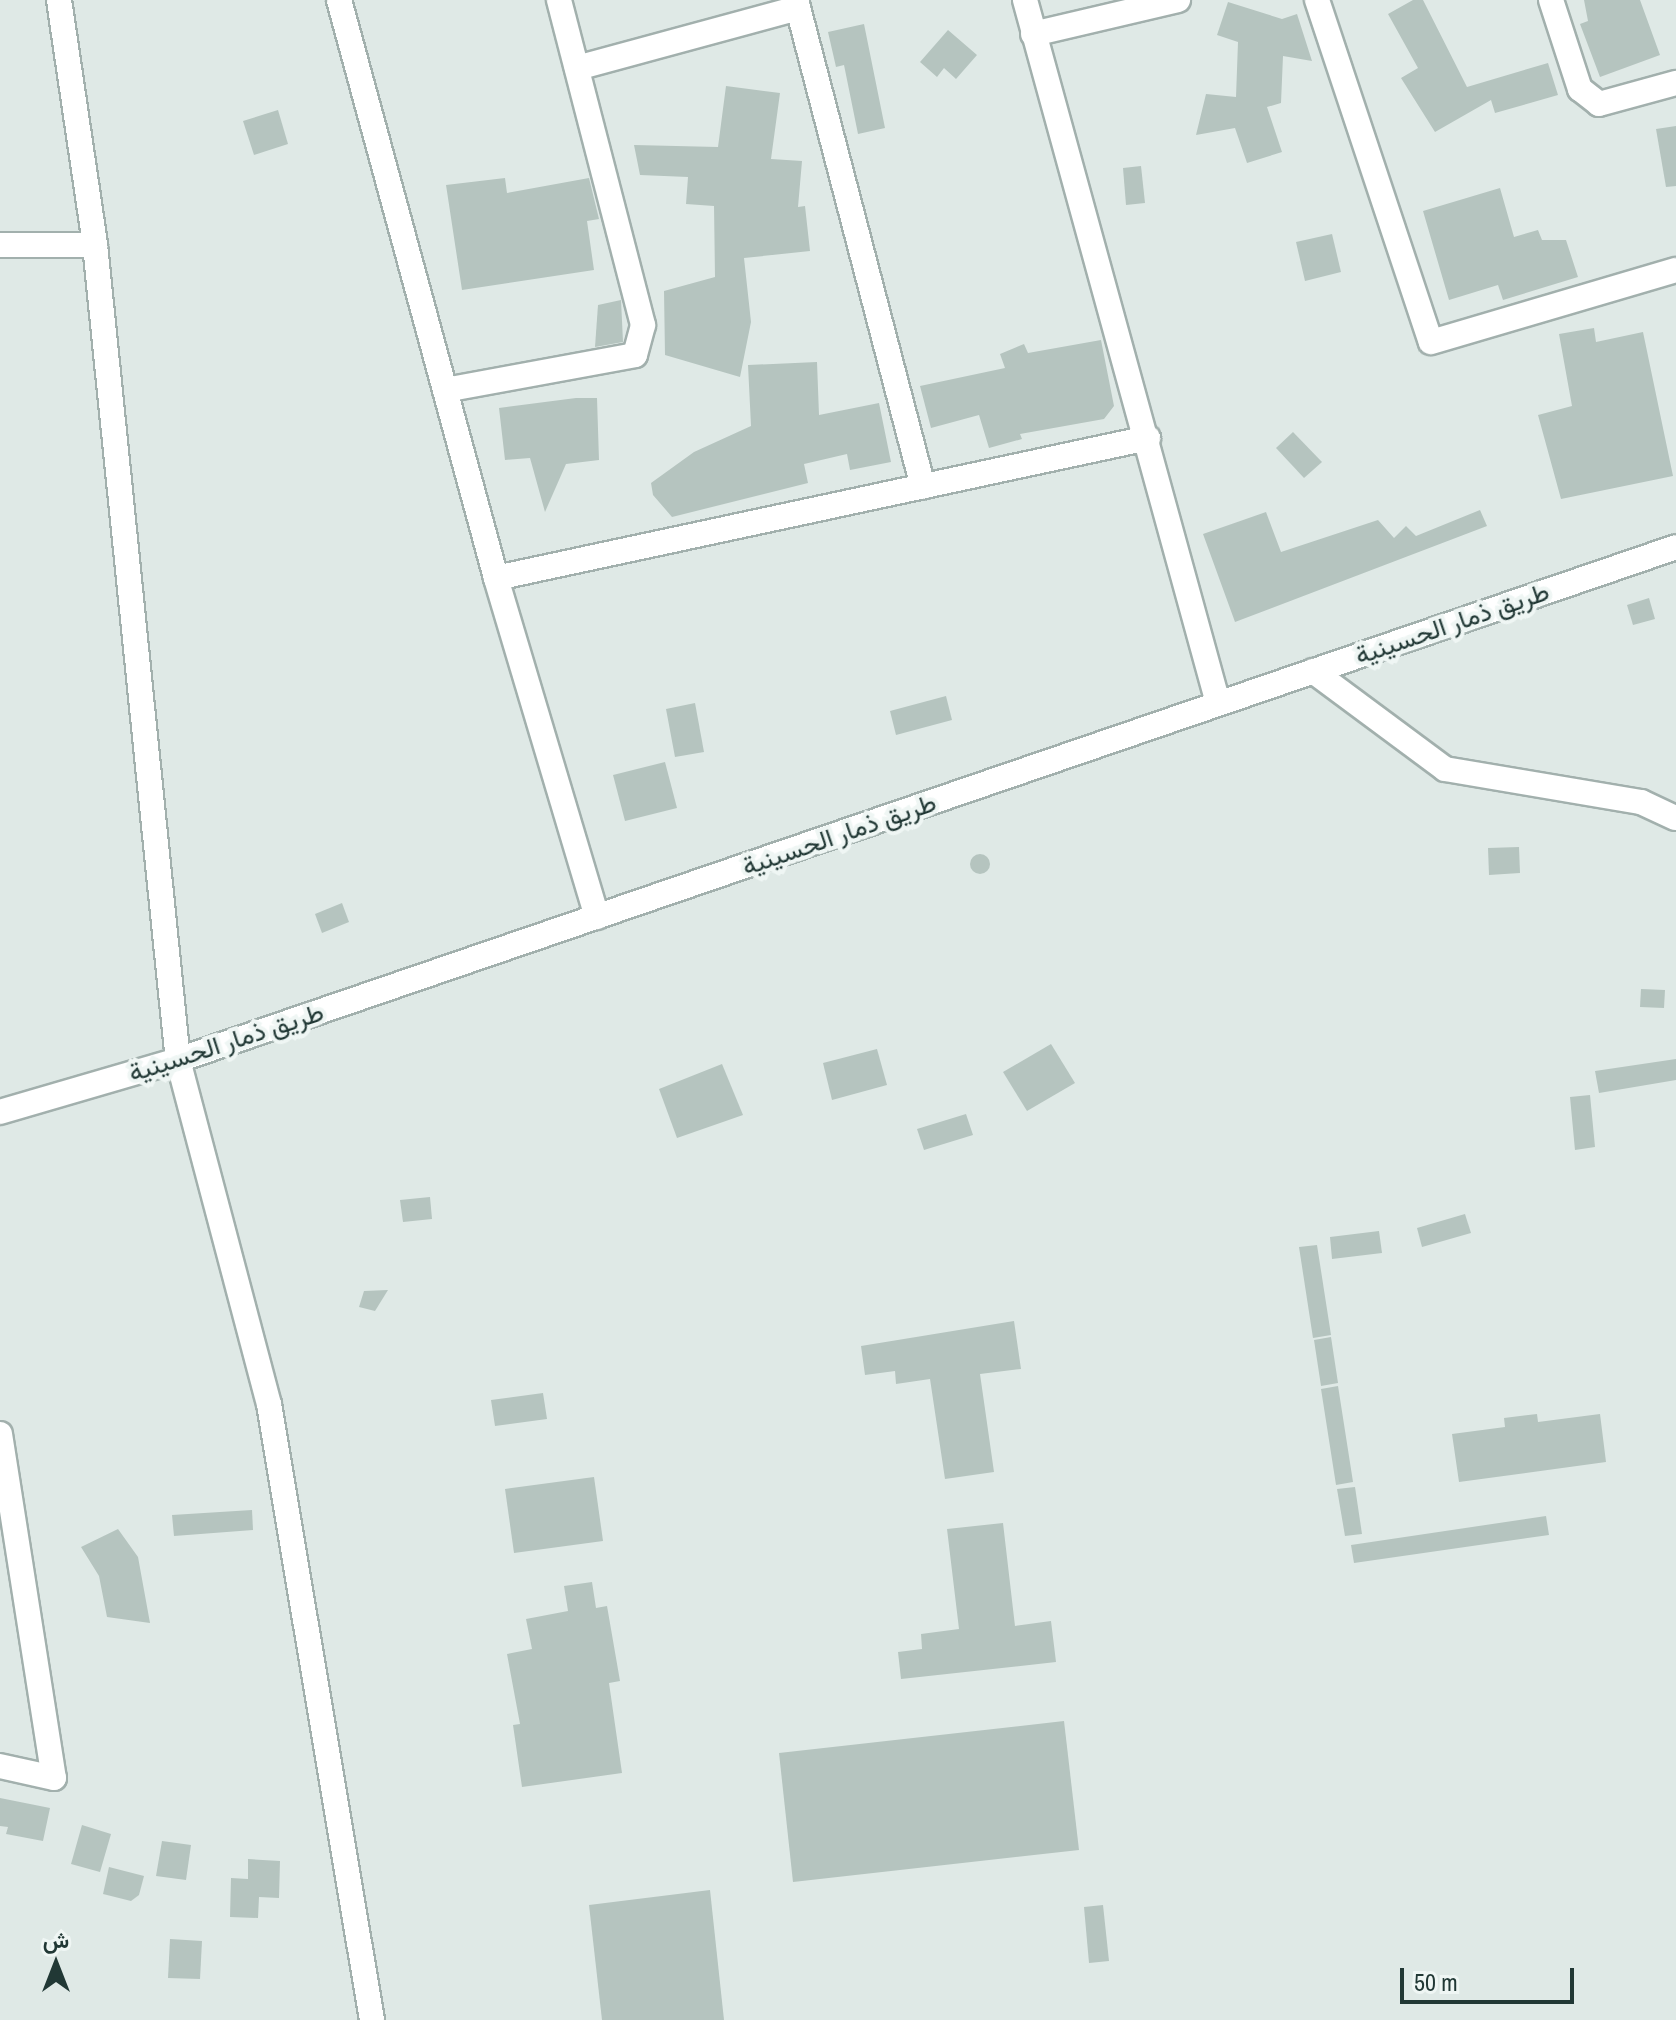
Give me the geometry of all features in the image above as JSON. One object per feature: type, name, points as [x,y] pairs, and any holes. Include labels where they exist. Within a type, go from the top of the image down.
[{"type":"street","points":[[59,0],[95,245],[178,1060],[269,1404],[372,2020]]},
{"type":"street","points":[[339,0],[496,578],[597,917]]},
{"type":"street","points":[[445,390],[635,355],[643,325],[559,0]]},
{"type":"street","points":[[1025,0],[1148,438],[1218,703]]},
{"type":"street","points":[[1033,34],[1178,0]]},
{"type":"street","points":[[1317,0],[1431,342],[1676,270]]},
{"type":"street","points":[[1551,0],[1580,89],[1599,104],[1676,83]]},
{"type":"street","points":[[577,68],[797,4],[923,487]]},
{"type":"street","points":[[0,245],[95,245]]},
{"type":"street","points":[[496,578],[1148,438]]},
{"type":"street","name":"طريق ذمار الحسينية","points":[[0,1112],[178,1060],[1676,547]]},
{"type":"street","points":[[1313,671],[1445,769],[1641,802],[1676,818]]},
{"type":"street","points":[[0,1434],[54,1778],[0,1766]]},
{"type":"building","points":[[1413,0],[1423,0],[1467,87],[1548,63],[1558,95],[1495,113],[1491,100],[1435,132],[1401,78],[1418,68],[1388,14]]},
{"type":"building","points":[[1584,0],[1640,0],[1660,55],[1600,77],[1580,24],[1588,21]]},
{"type":"building","points":[[1228,2],[1282,19],[1297,14],[1312,61],[1283,56],[1281,103],[1267,107],[1282,152],[1247,163],[1235,128],[1196,135],[1206,94],[1236,97],[1238,42],[1217,35]]},
{"type":"building","points":[[864,24],[885,128],[858,134],[844,65],[836,67],[828,32]]},
{"type":"building","points":[[948,30],[977,55],[956,79],[944,68],[937,77],[920,62]]},
{"type":"building","points":[[726,86],[780,93],[771,159],[802,161],[798,207],[805,206],[810,251],[744,258],[751,322],[740,377],[665,355],[664,291],[715,277],[714,206],[686,204],[688,177],[640,175],[634,145],[718,147]]},
{"type":"building","points":[[278,110],[288,144],[254,155],[243,121]]},
{"type":"building","points":[[1676,126],[1676,186],[1666,187],[1656,129]]},
{"type":"building","points":[[1141,166],[1145,203],[1126,205],[1123,168]]},
{"type":"building","points":[[505,178],[507,193],[589,178],[599,219],[587,221],[594,270],[462,290],[446,185]]},
{"type":"building","points":[[1500,188],[1514,237],[1538,230],[1542,240],[1566,240],[1578,277],[1503,300],[1498,285],[1449,300],[1423,211]]},
{"type":"building","points":[[1332,234],[1341,272],[1305,281],[1296,242]]},
{"type":"building","points":[[621,300],[623,342],[595,347],[598,305]]},
{"type":"building","points":[[1594,328],[1596,342],[1643,332],[1673,476],[1561,499],[1538,415],[1572,406],[1559,334]]},
{"type":"building","points":[[1101,340],[1114,406],[1104,419],[1020,434],[1022,439],[989,448],[979,415],[931,428],[920,386],[1005,368],[1000,354],[1024,344],[1028,353]]},
{"type":"building","points":[[817,362],[819,415],[879,403],[891,462],[850,470],[847,454],[804,464],[808,483],[672,517],[653,495],[651,483],[694,452],[751,426],[748,365]]},
{"type":"building","points":[[597,398],[599,460],[566,464],[545,512],[530,458],[505,460],[499,408]]},
{"type":"building","points":[[1293,432],[1322,462],[1304,478],[1276,448]]},
{"type":"building","points":[[1480,510],[1487,526],[1235,622],[1203,534],[1266,512],[1281,552],[1378,520],[1394,538],[1406,526],[1416,536]]},
{"type":"building","points":[[1649,598],[1655,619],[1633,625],[1627,605]]},
{"type":"building","points":[[946,696],[952,720],[896,735],[890,711]]},
{"type":"building","points":[[695,703],[704,752],[675,757],[666,709]]},
{"type":"building","points":[[665,762],[677,808],[625,821],[613,775]]},
{"type":"building","points":[[1519,847],[1520,873],[1489,875],[1488,848]]},
{"type":"building","points":[[976,854],[984,854],[990,864],[984,874],[976,874],[970,868],[970,860]]},
{"type":"building","points":[[342,903],[349,922],[322,933],[315,914]]},
{"type":"building","points":[[1641,989],[1665,990],[1664,1008],[1640,1007]]},
{"type":"building","points":[[1051,1044],[1075,1083],[1027,1111],[1003,1072]]},
{"type":"building","points":[[877,1049],[887,1085],[832,1100],[823,1063]]},
{"type":"building","points":[[1676,1059],[1676,1080],[1599,1093],[1595,1071]]},
{"type":"building","points":[[722,1064],[743,1115],[677,1138],[659,1089]]},
{"type":"building","points":[[1590,1095],[1595,1147],[1575,1150],[1570,1097]]},
{"type":"building","points":[[966,1114],[973,1135],[924,1150],[917,1129]]},
{"type":"building","points":[[430,1197],[432,1219],[403,1222],[400,1200]]},
{"type":"building","points":[[1465,1214],[1471,1233],[1422,1247],[1417,1228]]},
{"type":"building","points":[[1379,1231],[1382,1253],[1332,1259],[1330,1237]]},
{"type":"building","points":[[1317,1245],[1331,1335],[1313,1338],[1299,1247]]},
{"type":"building","points":[[388,1290],[375,1311],[359,1307],[364,1291]]},
{"type":"building","points":[[1014,1321],[1021,1369],[980,1374],[994,1472],[945,1479],[930,1379],[896,1384],[895,1371],[865,1375],[861,1346]]},
{"type":"building","points":[[1331,1337],[1338,1383],[1321,1386],[1314,1340]]},
{"type":"building","points":[[1338,1386],[1353,1482],[1336,1485],[1321,1389]]},
{"type":"building","points":[[543,1393],[547,1419],[495,1426],[491,1400]]},
{"type":"building","points":[[1537,1414],[1538,1422],[1600,1414],[1606,1462],[1459,1482],[1452,1434],[1505,1427],[1504,1418]]},
{"type":"building","points":[[594,1477],[603,1541],[514,1553],[505,1489]]},
{"type":"building","points":[[1355,1487],[1362,1534],[1345,1536],[1337,1489]]},
{"type":"building","points":[[252,1510],[253,1530],[174,1536],[172,1515]]},
{"type":"building","points":[[1546,1516],[1549,1535],[1354,1563],[1351,1545]]},
{"type":"building","points":[[1003,1523],[1015,1626],[1051,1621],[1056,1662],[901,1679],[898,1652],[922,1649],[921,1634],[959,1629],[947,1529]]},
{"type":"building","points":[[118,1529],[138,1557],[150,1623],[107,1617],[99,1576],[81,1547]]},
{"type":"building","points":[[592,1582],[596,1608],[607,1606],[620,1681],[609,1683],[622,1773],[522,1787],[513,1725],[520,1724],[507,1654],[532,1649],[526,1619],[568,1611],[564,1586]]},
{"type":"building","points":[[1064,1721],[1079,1850],[793,1882],[779,1753]]},
{"type":"building","points":[[0,1798],[50,1808],[43,1841],[6,1834],[8,1827],[0,1826]]},
{"type":"building","points":[[82,1825],[111,1834],[100,1872],[71,1864]]},
{"type":"building","points":[[162,1841],[191,1845],[186,1880],[156,1876]]},
{"type":"building","points":[[248,1859],[280,1861],[279,1898],[259,1897],[258,1918],[230,1917],[231,1878],[248,1879]]},
{"type":"building","points":[[109,1867],[144,1876],[139,1895],[131,1901],[103,1894]]},
{"type":"building","points":[[710,1890],[724,2020],[602,2020],[589,1905]]},
{"type":"building","points":[[1103,1905],[1109,1961],[1089,1963],[1084,1907]]},
{"type":"building","points":[[170,1939],[202,1941],[200,1979],[168,1978]]}]
